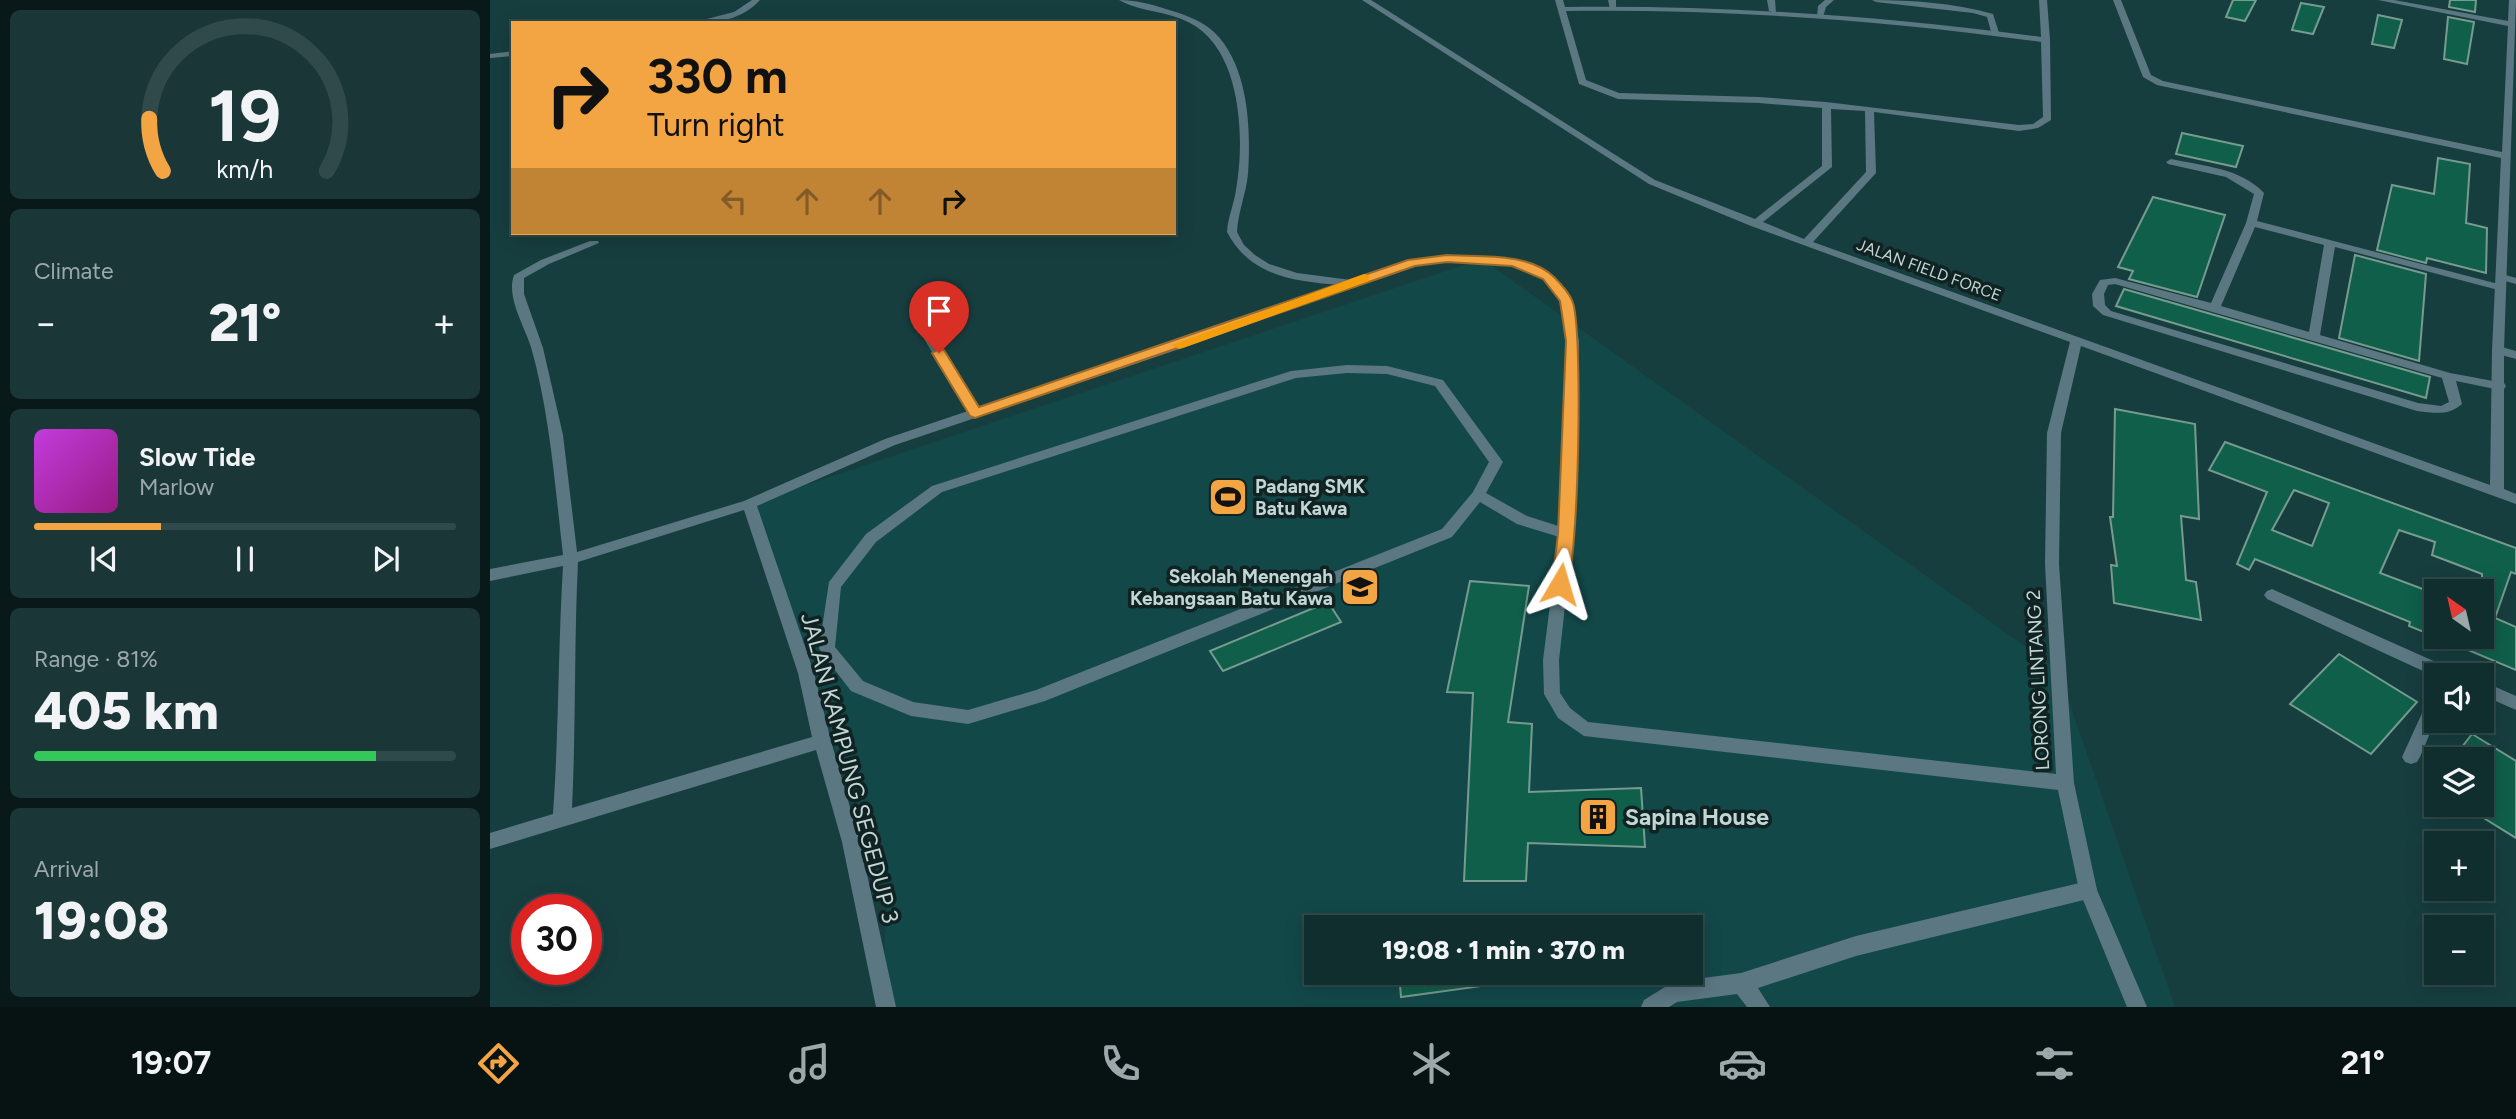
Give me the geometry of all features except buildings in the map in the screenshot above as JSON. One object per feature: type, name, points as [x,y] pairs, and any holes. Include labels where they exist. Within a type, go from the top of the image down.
[{"type":"street","points":[[704,21],[744,12],[756,0]]},
{"type":"street","points":[[1122,0],[1182,17],[1212,35],[1225,51],[1241,106],[1244,150],[1240,192],[1232,221],[1232,232],[1243,253],[1270,267],[1301,278],[1352,282]]},
{"type":"street","name":"JALAN FIELD FORCE","points":[[1366,0],[1653,182],[1755,224],[2516,499]]},
{"type":"street","points":[[1771,0],[1773,11]]},
{"type":"street","points":[[1820,15],[1822,6],[1830,0]]},
{"type":"street","points":[[1876,0],[1974,11],[1990,16],[1995,33]]},
{"type":"street","points":[[2043,0],[2046,40],[2048,118],[2035,126],[1999,127],[1826,105],[1714,97],[1618,96],[1582,82],[1560,5],[1612,4],[1773,11],[2046,40]]},
{"type":"street","points":[[2117,0],[2147,77],[2160,83],[2510,152]]},
{"type":"street","points":[[2382,0],[2512,24]]},
{"type":"street","points":[[2497,492],[2500,386],[2498,350],[2511,138],[2513,0]]},
{"type":"street","points":[[490,56],[511,53]]},
{"type":"street","points":[[1755,224],[1827,167],[1826,105]]},
{"type":"street","points":[[1807,243],[1871,173],[1869,109]]},
{"type":"street","points":[[2171,162],[2249,182],[2259,193],[2251,223],[2215,308]]},
{"type":"street","points":[[2251,223],[2502,283],[2516,281]]},
{"type":"street","points":[[562,819],[567,740],[567,631],[571,559],[555,435],[537,348],[519,294],[518,277],[545,262],[594,243]]},
{"type":"street","points":[[2314,336],[2330,243]]},
{"type":"street","points":[[490,575],[571,559],[749,504],[890,442],[1209,335],[1413,262],[1482,259],[1515,262],[1547,277],[1557,288],[1566,301],[1573,341],[1566,534],[1551,660],[1552,694],[1564,713],[1584,729],[2064,783]]},
{"type":"street","points":[[2448,376],[2456,404],[2442,410],[2417,407],[2107,313],[2099,306],[2098,294],[2104,282],[2115,281],[2448,376],[2500,386]]},
{"type":"street","points":[[921,324],[975,413]]},
{"type":"street","name":"LORONG LINTANG 2","points":[[2076,341],[2053,433],[2052,564],[2064,783],[2088,890],[2137,1007]]},
{"type":"street","points":[[2498,350],[2516,355]]},
{"type":"street","points":[[1347,369],[1387,370],[1439,383],[1496,462],[1478,495],[1447,533],[1040,696],[968,716],[911,709],[856,687],[827,648],[834,586],[871,538],[937,489],[1295,374],[1347,369]]},
{"type":"street","points":[[1478,495],[1522,520],[1566,534]]},
{"type":"street","name":"JALAN KAMPUNG SEGEDUP 3","points":[[749,504],[806,673],[851,842],[886,1007]]},
{"type":"street","points":[[2272,595],[2424,664]]},
{"type":"street","points":[[2494,693],[2516,703]]},
{"type":"street","points":[[2411,757],[2424,727]]},
{"type":"street","points":[[490,841],[822,741]]},
{"type":"street","points":[[1651,1007],[1673,992],[1741,983],[1856,946],[2088,890]]},
{"type":"street","points":[[1741,983],[1760,1007]]},
{"type":"shaded area","name":"Sekolah Menengah Kebangsaan Batu Kawa","points":[[1482,259],[2058,670],[2175,1007],[881,1007],[887,898],[749,504]]},
{"type":"slow traffic","points":[[1179,345],[1364,278]]},
{"type":"place","name":"Padang SMK Batu Kawa","points":[[1228,497]]},
{"type":"place","name":"Sekolah Menengah Kebangsaan Batu Kawa","points":[[1360,587]]},
{"type":"place","name":"Sapina House","points":[[1598,817]]},
{"type":"route","points":[[939,353],[975,413],[1413,262],[1482,259],[1515,262],[1547,277],[1557,288],[1566,301],[1573,341],[1566,534],[1560,584]]}]
